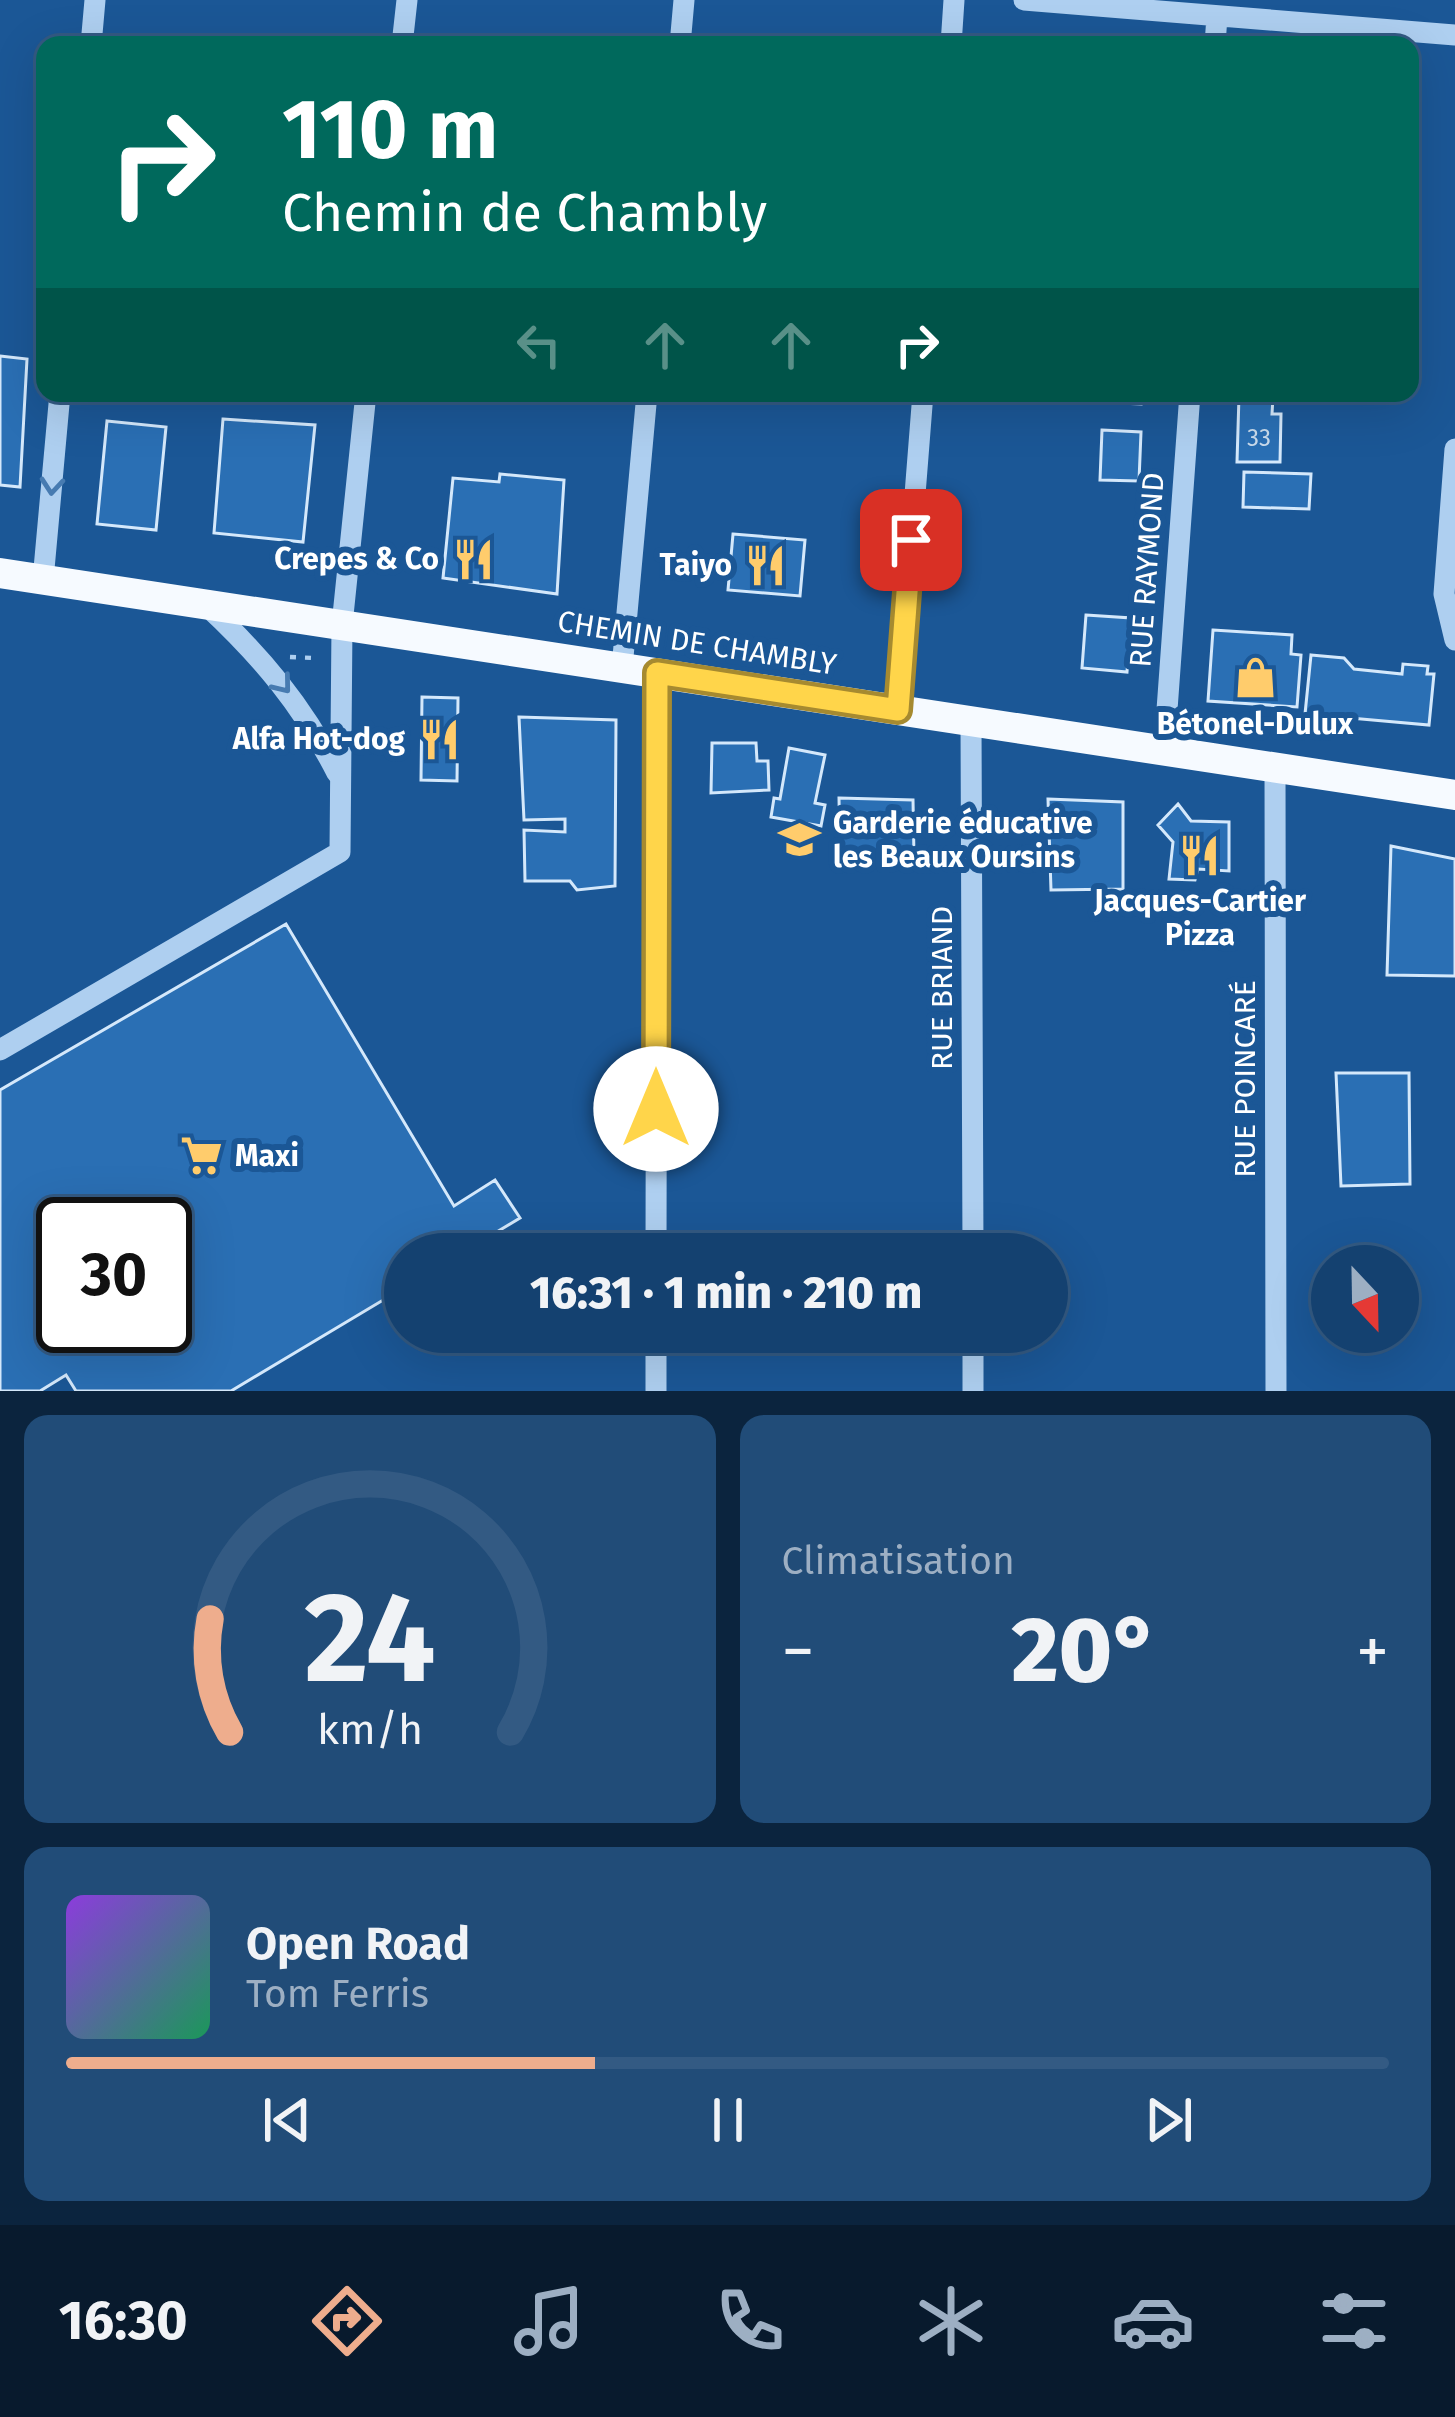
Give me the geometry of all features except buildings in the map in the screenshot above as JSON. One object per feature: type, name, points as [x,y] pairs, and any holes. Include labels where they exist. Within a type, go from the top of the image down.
[{"type":"main road","name":"CHEMIN DE CHAMBLY","points":[[0,573],[1455,795]]},
{"type":"street","points":[[92,36],[95,0]]},
{"type":"street","points":[[403,36],[407,0]]},
{"type":"street","points":[[681,36],[684,0]]},
{"type":"street","points":[[952,36],[954,0]]},
{"type":"street","points":[[1024,0],[1455,35]]},
{"type":"street","points":[[1216,36],[1217,16]]},
{"type":"street","points":[[43,580],[59,402]]},
{"type":"street","points":[[0,1050],[340,852],[342,625],[365,402]]},
{"type":"street","points":[[622,668],[646,402]]},
{"type":"street","points":[[898,710],[922,402]]},
{"type":"street","name":"RUE RAYMOND","points":[[1163,751],[1189,402]]},
{"type":"street","points":[[1455,449],[1444,594],[1455,640]]},
{"type":"street","points":[[206,605],[282,682],[310,720],[341,780]]},
{"type":"street","points":[[656,1233],[657,673]]},
{"type":"street","name":"RUE BRIAND","points":[[971,722],[973,1233]]},
{"type":"street","name":"RUE POINCARÉ","points":[[1275,767],[1276,1391]]},
{"type":"street","points":[[656,1353],[656,1391]]},
{"type":"street","points":[[973,1353],[973,1391]]},
{"type":"path","points":[[285,657],[314,658]]},
{"type":"place","name":"Crepes & Co","points":[[473,559]]},
{"type":"place","name":"Taiyo","points":[[766,565]]},
{"type":"place","name":"Bétonel-Dulux","points":[[1255,678]]},
{"type":"place","name":"Alfa Hot-dog","points":[[439,739]]},
{"type":"place","name":"Garderie éducative les Beaux Oursins","points":[[799,840]]},
{"type":"place","name":"Jacques-Cartier Pizza","points":[[1200,855]]},
{"type":"place","name":"Maxi","points":[[201,1156]]},
{"type":"route","points":[[656,1109],[657,673],[898,710],[911,540]]}]
